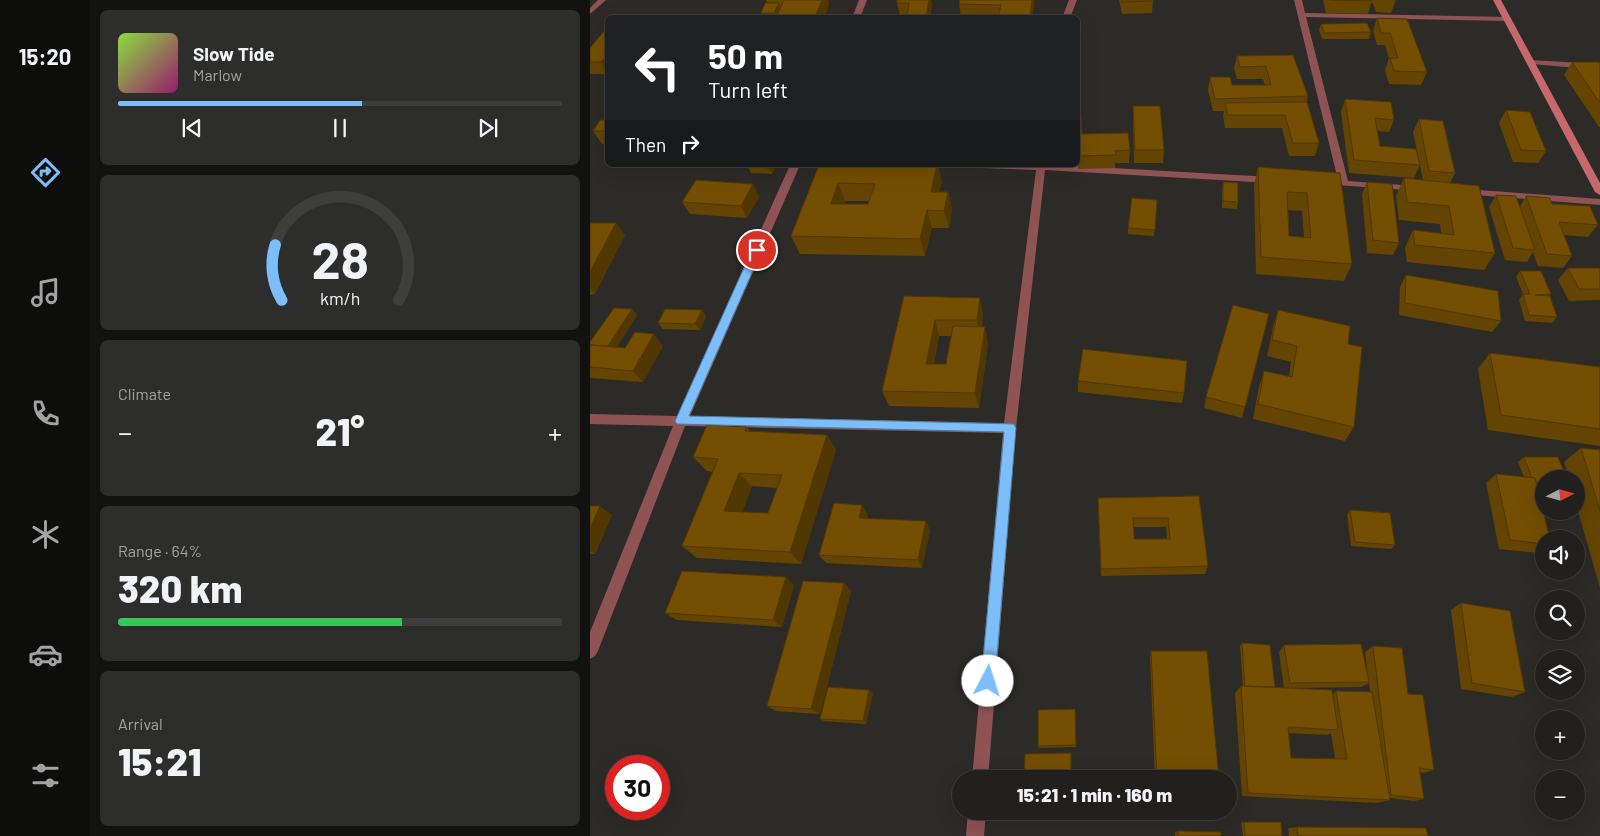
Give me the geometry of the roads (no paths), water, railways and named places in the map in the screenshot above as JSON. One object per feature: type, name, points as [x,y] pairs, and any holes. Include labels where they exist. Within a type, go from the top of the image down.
[{"type":"street","points":[[590,12],[602,0]]},
{"type":"street","points":[[857,15],[863,0]]},
{"type":"street","points":[[1067,15],[1073,0]]},
{"type":"street","points":[[1298,0],[1344,184]]},
{"type":"street","points":[[1497,0],[1532,62],[1600,192]]},
{"type":"street","points":[[1301,15],[1508,20]]},
{"type":"street","points":[[1532,62],[1600,67]]},
{"type":"street","points":[[590,651],[681,421],[794,167]]},
{"type":"street","points":[[981,770],[1010,428],[1041,167]]},
{"type":"street","points":[[1058,167],[1285,180]]},
{"type":"street","points":[[1315,182],[1433,190]]},
{"type":"street","points":[[1452,192],[1600,202]]},
{"type":"street","points":[[590,419],[1010,428]]},
{"type":"street","points":[[975,836],[976,820]]}]
